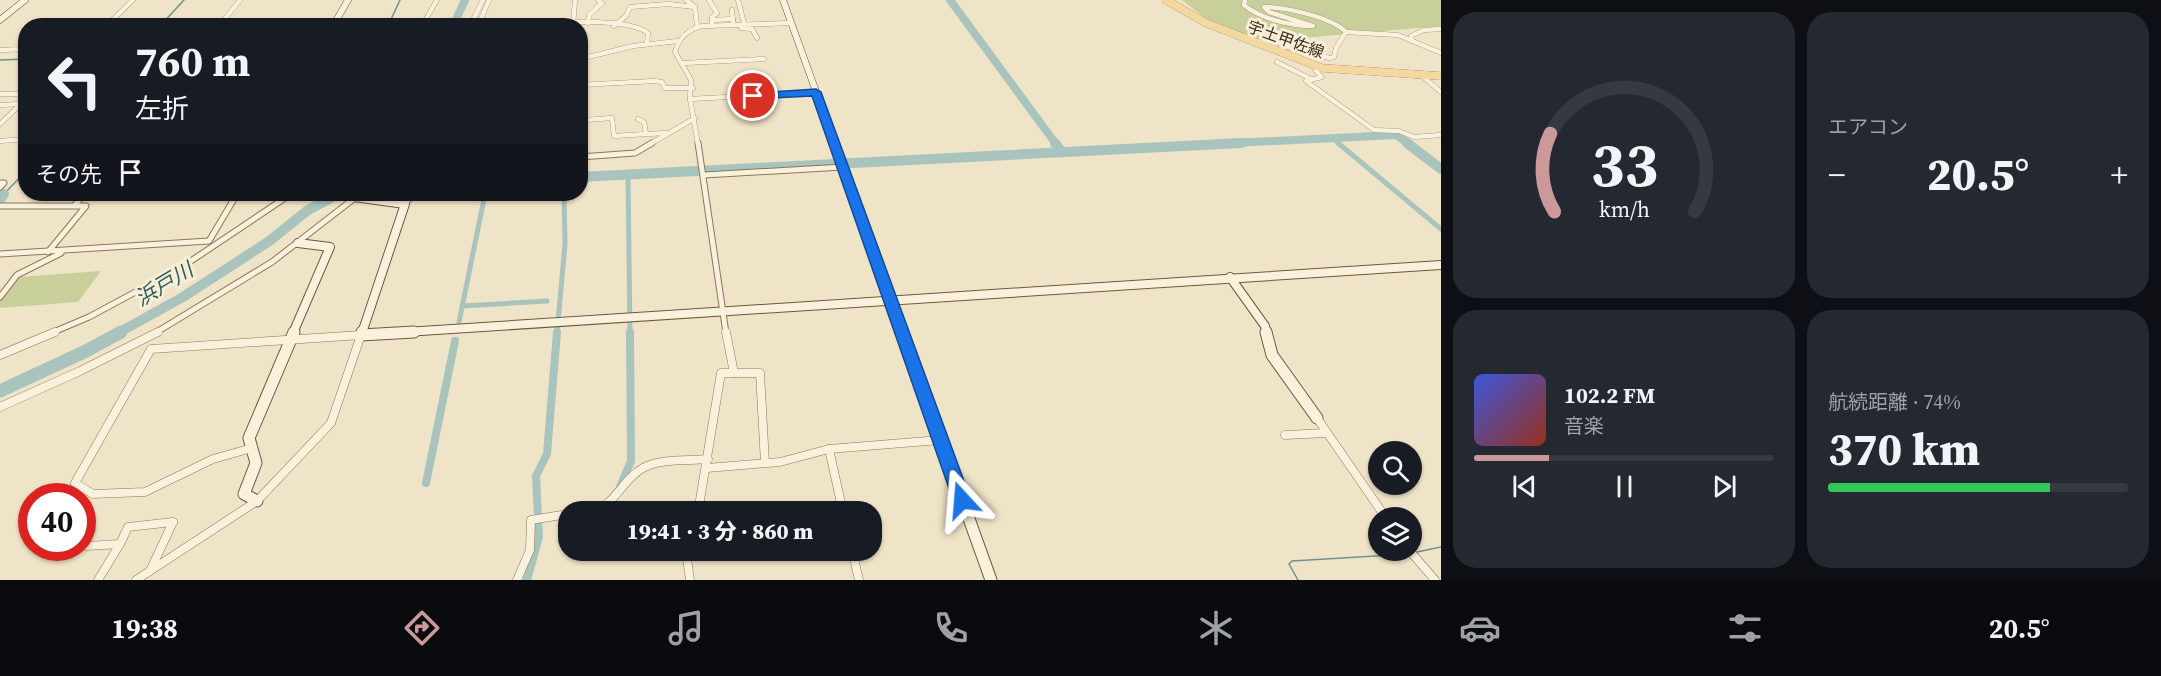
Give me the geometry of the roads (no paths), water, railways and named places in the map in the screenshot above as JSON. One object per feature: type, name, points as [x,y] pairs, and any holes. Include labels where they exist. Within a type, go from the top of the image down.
[{"type":"main road","name":"宇土甲佐線","points":[[1166,0],[1206,23],[1299,60],[1331,70],[1441,76]]},
{"type":"street","points":[[0,20],[25,0]]},
{"type":"street","points":[[114,18],[133,0]]},
{"type":"street","points":[[225,18],[240,0]]},
{"type":"street","points":[[338,18],[348,0]]},
{"type":"street","points":[[426,18],[436,0]]},
{"type":"street","points":[[474,18],[483,0]]},
{"type":"street","points":[[481,18],[489,0]]},
{"type":"street","points":[[574,18],[575,0]]},
{"type":"street","points":[[598,0],[602,3],[589,15],[588,22],[640,27],[648,33],[647,44]]},
{"type":"street","points":[[641,0],[641,6]]},
{"type":"street","points":[[686,0],[695,7],[697,26]]},
{"type":"street","points":[[709,0],[717,13],[712,17],[712,23]]},
{"type":"street","points":[[738,0],[744,23]]},
{"type":"street","points":[[783,0],[991,580]]},
{"type":"street","points":[[1245,0],[1244,5],[1247,9],[1302,26],[1313,26],[1269,12],[1264,7],[1272,7],[1337,25],[1346,32],[1398,35],[1441,53]]},
{"type":"street","points":[[614,26],[626,16],[630,7],[668,4],[695,7]]},
{"type":"street","points":[[732,10],[733,25]]},
{"type":"street","points":[[588,57],[647,44],[678,41],[697,26],[733,19]]},
{"type":"street","points":[[712,23],[752,29],[757,38]]},
{"type":"street","points":[[726,25],[791,23]]},
{"type":"street","points":[[1412,41],[1411,36],[1424,30],[1441,29]]},
{"type":"street","points":[[1260,44],[1271,40],[1301,52],[1332,58],[1346,32]]},
{"type":"street","points":[[678,41],[675,52],[689,70],[693,88],[690,99],[704,172],[722,312],[734,373]]},
{"type":"street","points":[[0,50],[18,49]]},
{"type":"street","points":[[684,63],[764,59]]},
{"type":"street","points":[[1299,60],[1277,62],[1312,79]]},
{"type":"street","points":[[1318,66],[1316,71],[1322,77],[1306,81],[1374,130],[1400,131],[1414,137],[1441,135]]},
{"type":"street","points":[[1420,74],[1441,92]]},
{"type":"street","points":[[588,85],[654,81],[662,82],[665,88],[693,88]]},
{"type":"street","points":[[690,99],[816,92]]},
{"type":"street","points":[[0,94],[18,94]]},
{"type":"street","points":[[0,105],[18,104]]},
{"type":"street","points":[[0,124],[18,107]]},
{"type":"street","points":[[0,115],[10,114]]},
{"type":"street","points":[[588,120],[612,118],[614,136],[668,134]]},
{"type":"street","points":[[588,156],[635,153],[695,118]]},
{"type":"street","points":[[638,119],[644,122],[646,134]]},
{"type":"street","points":[[0,141],[18,140]]},
{"type":"street","points":[[704,172],[842,165]]},
{"type":"street","points":[[75,205],[78,201]]},
{"type":"street","points":[[0,254],[209,241],[233,201]]},
{"type":"street","points":[[0,355],[89,317],[182,267],[281,201]]},
{"type":"street","points":[[0,407],[140,342],[244,280],[298,243],[351,201]]},
{"type":"street","points":[[387,201],[405,204]]},
{"type":"street","points":[[136,580],[257,501],[331,423],[407,201]]},
{"type":"street","points":[[0,206],[86,206],[48,252]]},
{"type":"street","points":[[257,501],[244,494],[256,463],[249,438],[330,247],[298,243]]},
{"type":"street","points":[[0,297],[17,275],[64,251]]},
{"type":"street","points":[[252,448],[213,459],[145,492],[93,494],[75,483],[151,349],[1441,265]]},
{"type":"street","points":[[1230,277],[1265,326],[1272,355],[1278,365],[1378,507]]},
{"type":"street","points":[[700,501],[721,373],[760,373],[765,463]]},
{"type":"street","points":[[1285,435],[1326,433]]},
{"type":"street","points":[[613,501],[637,472],[645,466],[765,463],[829,449],[940,440]]},
{"type":"street","points":[[829,449],[841,501]]},
{"type":"street","points":[[517,580],[530,550],[531,520],[558,515]]},
{"type":"street","points":[[98,580],[128,527],[173,522],[149,571]]},
{"type":"street","points":[[96,545],[120,544]]},
{"type":"street","points":[[687,561],[690,580]]},
{"type":"street","points":[[855,561],[859,580]]},
{"type":"street","points":[[1417,561],[1435,580]]},
{"type":"waterway","points":[[167,18],[184,0]]},
{"type":"waterway","points":[[392,18],[400,0]]},
{"type":"waterway","name":"浜戸川","points":[[457,18],[465,0]]},
{"type":"waterway","points":[[950,0],[1056,144]]},
{"type":"waterway","points":[[0,60],[18,59]]},
{"type":"waterway","points":[[1212,144],[1396,135],[1409,144]]},
{"type":"waterway","points":[[1332,138],[1340,144]]},
{"type":"waterway","points":[[1055,143],[1061,151]]},
{"type":"waterway","points":[[588,177],[1242,143]]},
{"type":"waterway","points":[[1338,143],[1441,229]]},
{"type":"waterway","points":[[1407,143],[1441,169]]},
{"type":"waterway","points":[[628,175],[630,333]]},
{"type":"waterway","points":[[4,194],[18,179]]},
{"type":"waterway","points":[[0,200],[4,194]]},
{"type":"waterway","name":"浜戸川","points":[[118,333],[183,297],[268,242],[308,210],[325,201]]},
{"type":"waterway","points":[[462,306],[484,201]]},
{"type":"waterway","points":[[557,333],[565,244],[564,201]]},
{"type":"waterway","points":[[462,306],[547,301]]},
{"type":"waterway","points":[[459,322],[462,306]]},
{"type":"waterway","name":"浜戸川","points":[[0,391],[121,332]]},
{"type":"waterway","points":[[527,580],[539,537],[536,476],[547,454],[557,332]]},
{"type":"waterway","points":[[620,487],[631,461],[630,332]]},
{"type":"waterway","points":[[426,483],[455,341]]},
{"type":"waterway","points":[[1422,551],[1441,547]]},
{"type":"waterway","points":[[1298,580],[1289,564],[1292,561],[1368,556]]}]
